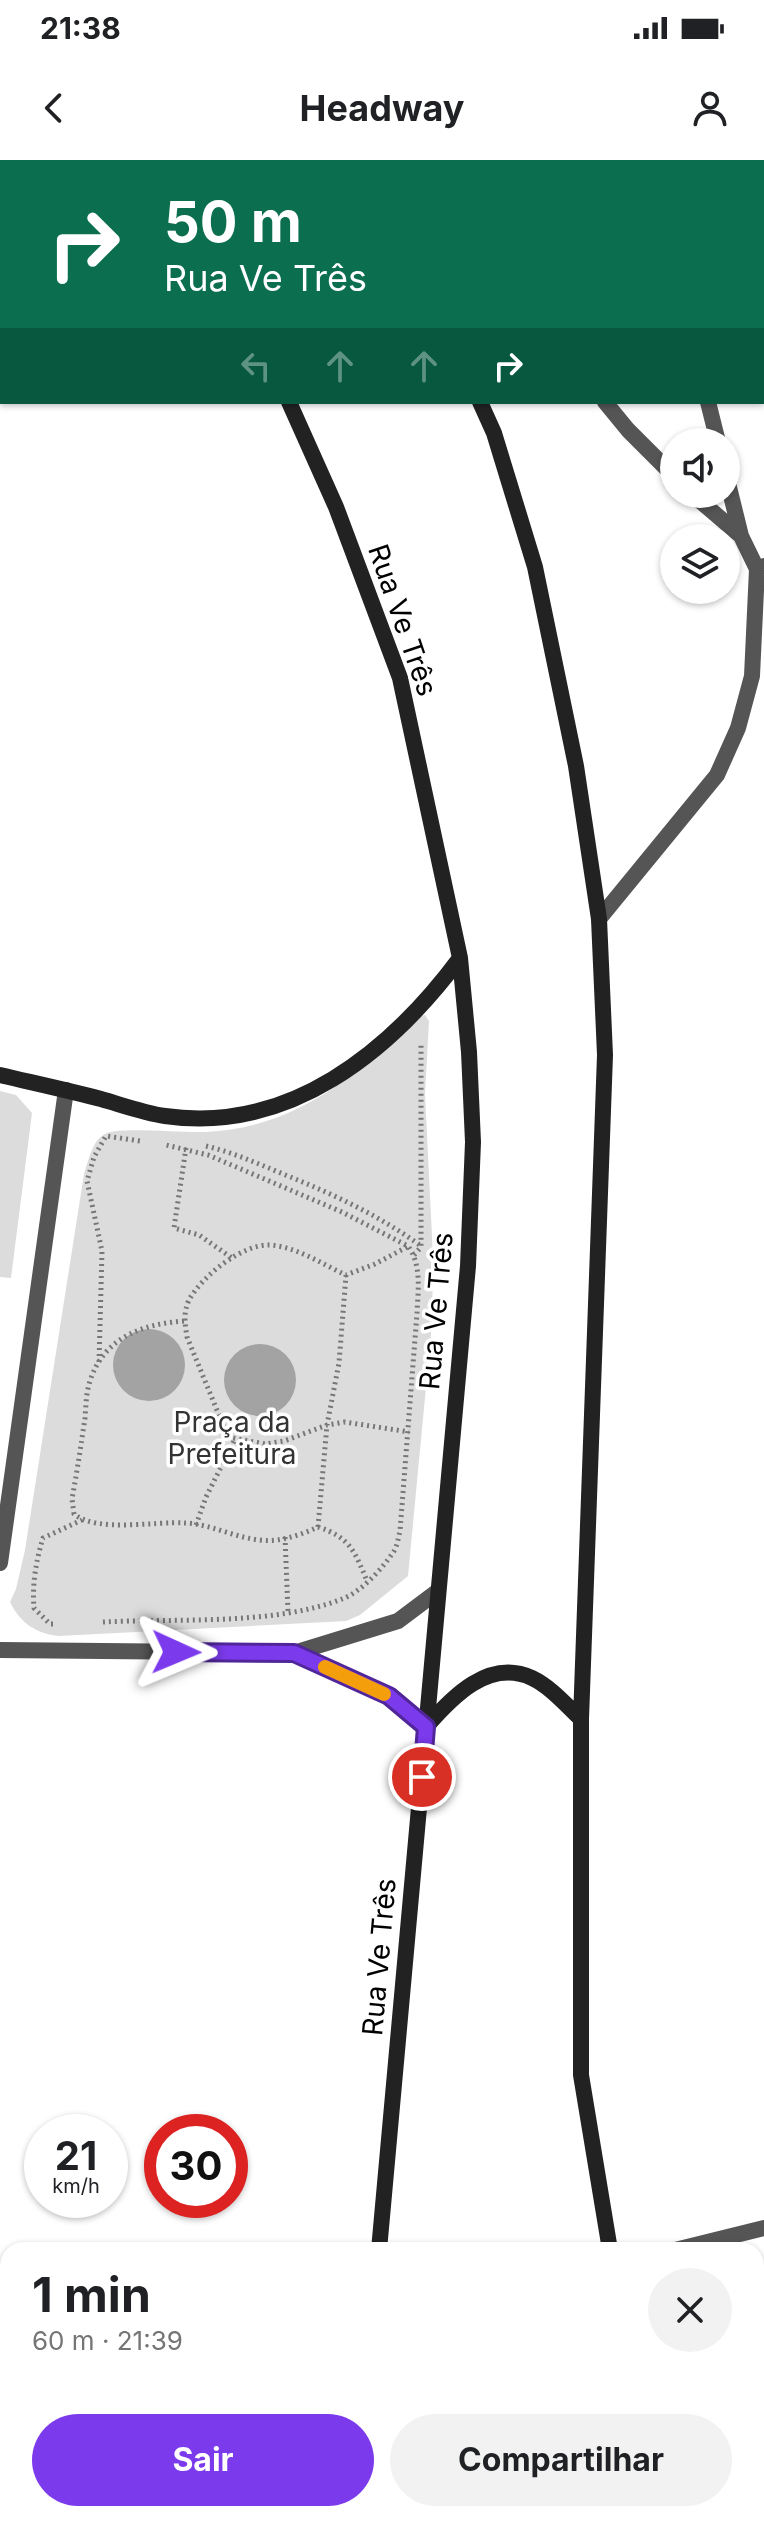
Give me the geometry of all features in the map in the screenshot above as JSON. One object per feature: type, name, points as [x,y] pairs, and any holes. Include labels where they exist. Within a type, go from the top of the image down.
[{"type":"main road","name":"Rua Ve Três","points":[[290,404],[336,507],[400,678],[460,958],[469,1052],[473,1142],[468,1266],[380,2242]]},
{"type":"main road","points":[[481,404],[494,433],[535,567],[573,751],[599,919],[605,1055],[581,1719],[581,2075],[609,2242]]},
{"type":"main road","points":[[0,1075],[165,1116],[205,1118],[246,1115],[283,1105],[319,1088],[365,1058],[399,1030],[432,996],[460,958]]},
{"type":"main road","points":[[426,1727],[452,1697],[485,1676],[510,1672],[533,1678],[581,1719]]},
{"type":"street","points":[[607,404],[660,462]]},
{"type":"street","points":[[708,404],[714,428]]},
{"type":"street","points":[[708,508],[741,536]]},
{"type":"street","points":[[599,919],[717,775],[738,728],[752,676],[760,568],[741,536],[734,508]]},
{"type":"street","points":[[0,1563],[66,1090]]},
{"type":"street","points":[[0,1650],[294,1653],[398,1621],[438,1591]]},
{"type":"street","points":[[294,1653],[389,1696],[426,1727]]},
{"type":"street","points":[[707,2242],[764,2228]]},
{"type":"path","points":[[414,1255],[421,1247],[421,1029]]},
{"type":"path","points":[[120,1137],[127,1132],[137,1132]]},
{"type":"path","points":[[94,1622],[235,1618],[288,1612],[345,1599],[395,1552],[400,1531],[409,1432],[418,1280],[414,1255],[408,1246],[342,1212],[186,1148],[106,1136],[94,1157],[87,1181],[102,1251],[99,1362]]},
{"type":"path","points":[[120,1137],[140,1141]]},
{"type":"path","points":[[165,1140],[209,1146],[258,1163],[350,1203],[402,1232],[421,1247]]},
{"type":"path","points":[[186,1148],[174,1228],[199,1235],[232,1258]]},
{"type":"path","points":[[408,1246],[346,1275],[313,1257],[274,1245],[244,1250],[198,1288],[189,1302],[184,1321],[187,1337],[228,1437],[265,1444],[345,1422],[409,1432]]},
{"type":"path","points":[[318,1527],[327,1425],[339,1363],[346,1275]]},
{"type":"path","points":[[82,1520],[74,1514],[72,1499],[88,1388],[99,1362],[111,1347],[137,1330],[151,1324],[184,1321]]},
{"type":"path","points":[[196,1525],[206,1497],[235,1439]]},
{"type":"path","points":[[65,1623],[50,1624],[34,1608],[32,1587],[43,1538],[82,1520],[128,1524],[188,1523],[264,1539],[303,1534],[318,1527],[334,1532],[346,1542],[357,1555],[367,1581]]},
{"type":"path","points":[[285,1537],[288,1612]]},
{"type":"green space","name":"Praça da Prefeitura","points":[[425,1015],[429,1021],[425,1094],[433,1257],[432,1324],[408,1576],[360,1615],[346,1621],[59,1636],[30,1626],[10,1602],[25,1550],[84,1174],[94,1145],[102,1136],[115,1131],[205,1132],[238,1128],[297,1109],[348,1078]]},
{"type":"green space","points":[[0,1091],[16,1095],[32,1113],[11,1278],[0,1277]]},
{"type":"shaded area","points":[[149,1329],[169,1335],[179,1345],[185,1365],[179,1385],[169,1395],[149,1401],[129,1395],[119,1385],[113,1365],[119,1345],[129,1335]]},
{"type":"shaded area","points":[[260,1344],[280,1350],[290,1360],[296,1380],[290,1400],[280,1410],[260,1416],[240,1410],[230,1400],[224,1380],[230,1360],[240,1350]]},
{"type":"slow traffic","points":[[325,1667],[384,1694]]},
{"type":"route","points":[[176,1652],[294,1653],[389,1696],[426,1727],[422,1777]]}]
